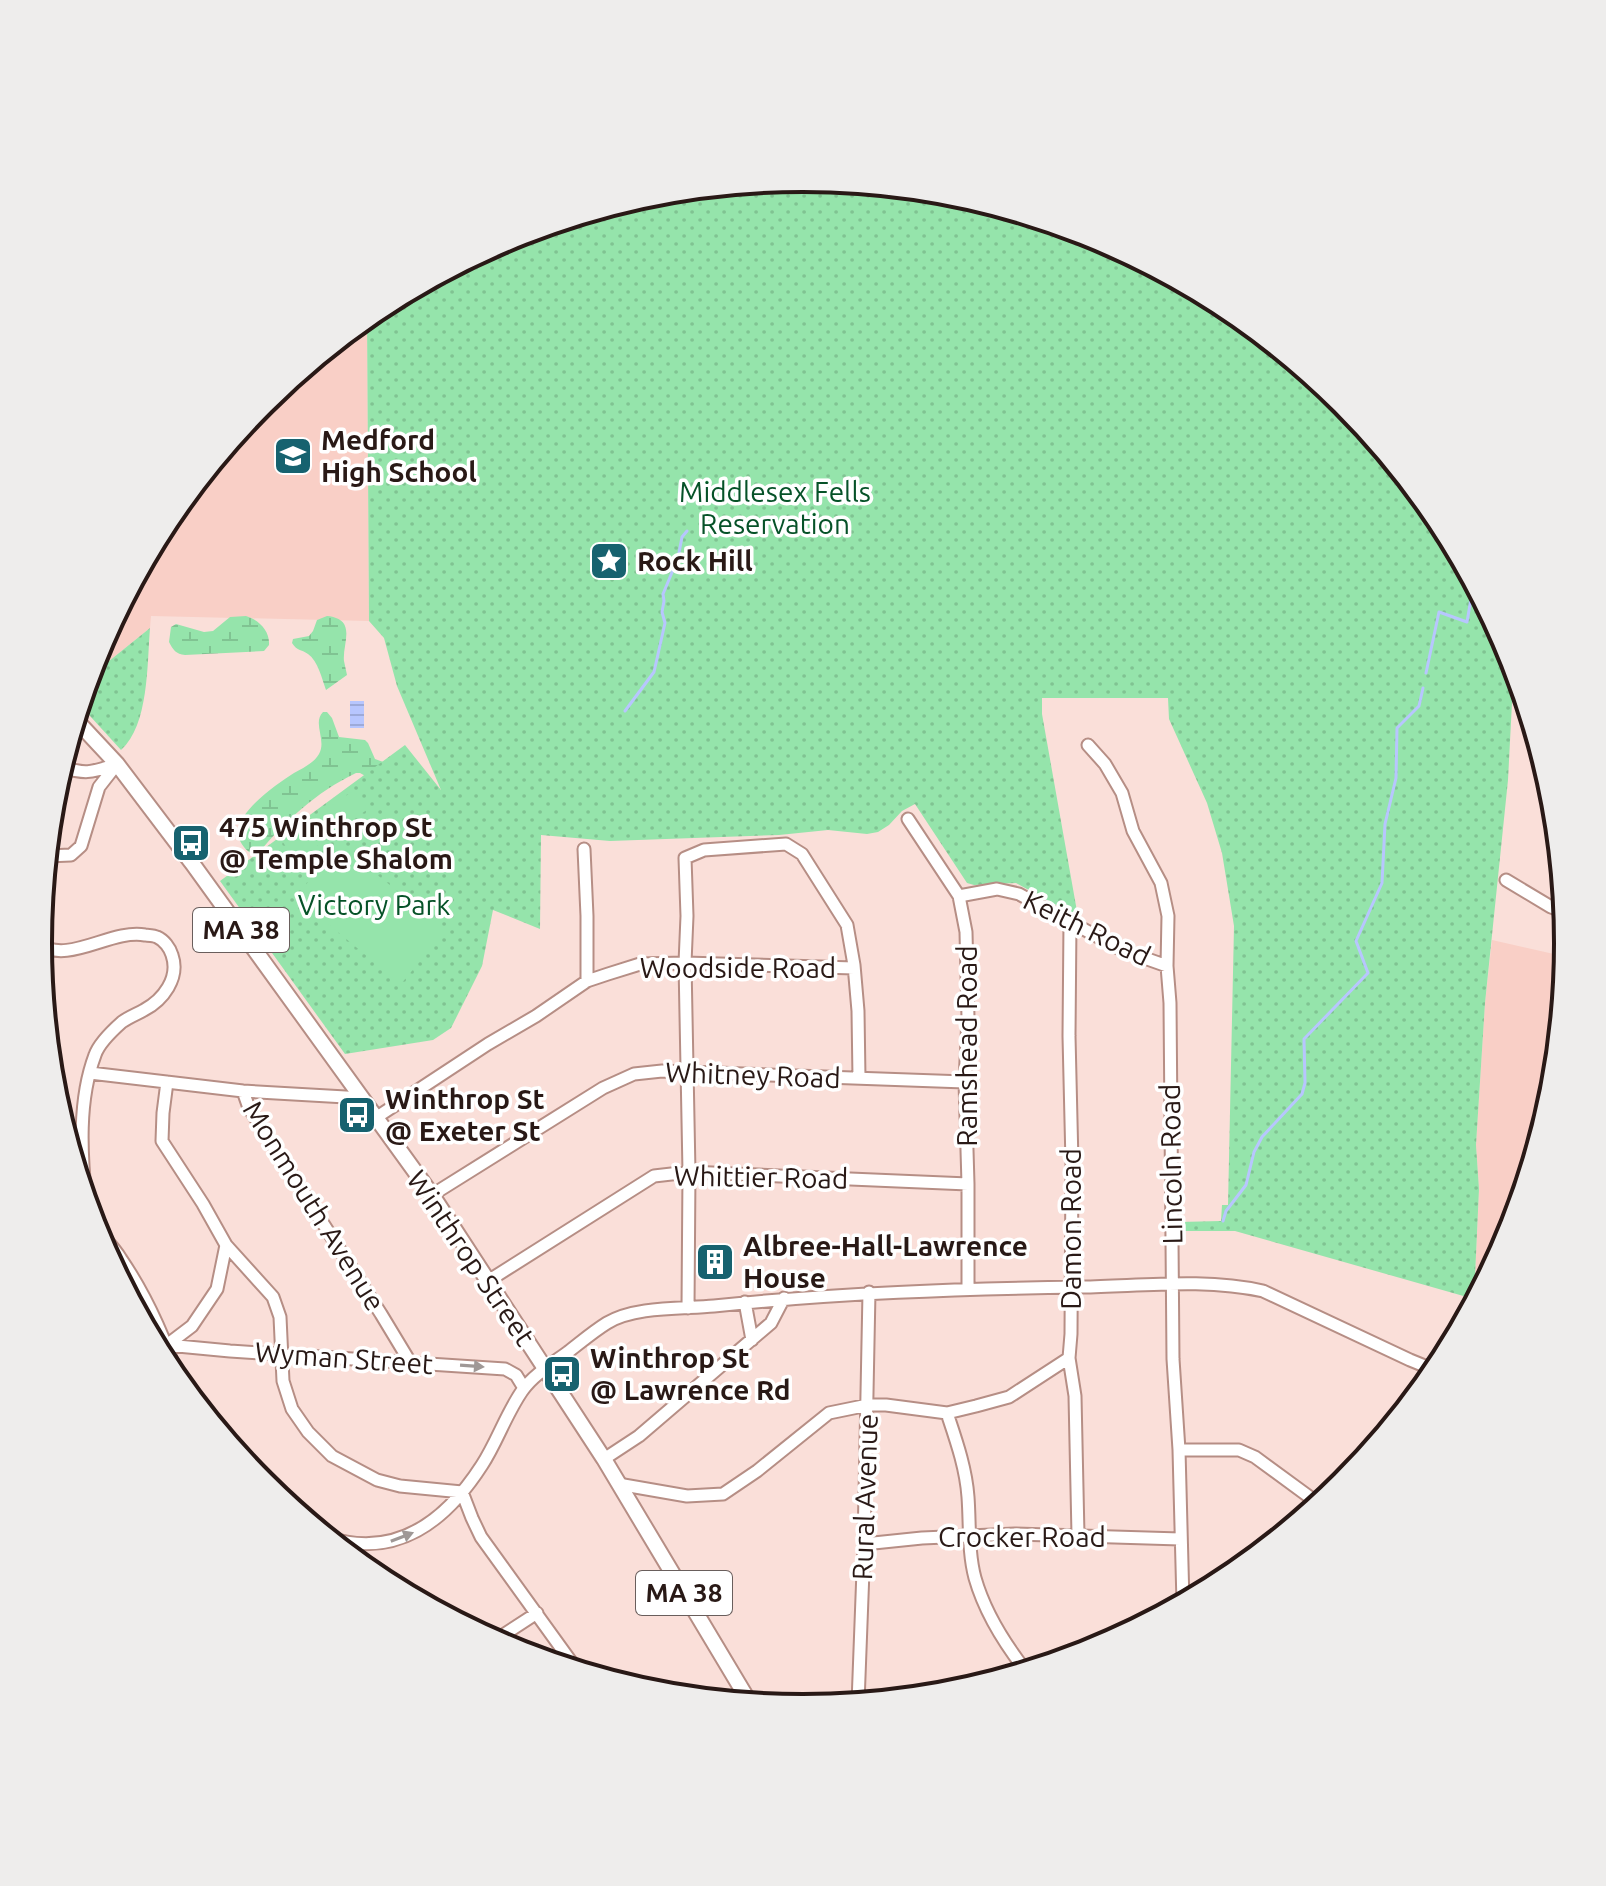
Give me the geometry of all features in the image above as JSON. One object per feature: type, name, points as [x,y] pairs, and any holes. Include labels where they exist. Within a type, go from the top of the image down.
[{"type":"main road","name":"Winthrop Street","points":[[84,729],[117,764],[192,863],[432,1195],[604,1459],[743,1691]]},
{"type":"street","name":"Lincoln Road","points":[[1088,745],[1105,764],[1122,793],[1133,831],[1161,883],[1168,916],[1173,1359],[1182,1590]]},
{"type":"street","points":[[73,770],[81,773],[117,764]]},
{"type":"street","points":[[57,856],[71,855],[81,846],[99,787],[117,764]]},
{"type":"street","name":"Ramshead Road","points":[[908,819],[959,896],[966,932],[968,1289]]},
{"type":"street","points":[[688,1308],[685,858],[704,850],[786,844],[802,854],[847,925],[858,1011],[859,1078]]},
{"type":"street","points":[[584,849],[587,981]]},
{"type":"street","points":[[1506,880],[1553,908]]},
{"type":"street","name":"Keith Road","points":[[959,896],[997,889],[1019,894],[1122,950],[1167,966]]},
{"type":"street","name":"Damon Road","points":[[1070,922],[1069,1358],[1075,1396],[1078,1535]]},
{"type":"street","points":[[52,949],[62,951],[133,933],[156,936],[170,948],[175,963],[166,993],[148,1009],[123,1021],[96,1051],[83,1109],[82,1152]]},
{"type":"street","name":"Woodside Road","points":[[377,1117],[587,981],[640,964],[854,968]]},
{"type":"street","name":"Whitney Road","points":[[432,1195],[603,1088],[634,1074],[662,1071],[965,1082]]},
{"type":"street","points":[[90,1073],[243,1091],[363,1098]]},
{"type":"street","points":[[167,1082],[162,1141],[226,1245],[273,1297],[280,1317],[283,1381],[292,1409],[308,1432],[332,1456],[377,1480],[400,1486],[462,1492]]},
{"type":"street","name":"Monmouth Avenue","points":[[243,1091],[249,1108],[410,1362]]},
{"type":"street","name":"Whittier Road","points":[[488,1281],[654,1176],[689,1172],[968,1184]]},
{"type":"street","points":[[168,1343],[192,1326],[217,1289],[226,1245]]},
{"type":"street","points":[[353,1544],[380,1544],[401,1539],[441,1515],[483,1464],[524,1388],[603,1325],[628,1314],[869,1292],[1237,1285],[1263,1291],[1424,1365]]},
{"type":"street","name":"Rural Avenue","points":[[858,1691],[869,1292]]},
{"type":"street","points":[[604,1459],[639,1436],[752,1340],[771,1323],[784,1298]]},
{"type":"street","points":[[745,1302],[752,1340]]},
{"type":"street","name":"Wyman Street","points":[[171,1348],[505,1369],[516,1375],[524,1388]]},
{"type":"street","points":[[618,1484],[687,1496],[723,1494],[829,1413],[868,1405],[886,1405],[947,1413],[1009,1397],[1069,1358]]},
{"type":"street","points":[[947,1413],[968,1494],[974,1576],[987,1611],[1019,1662]]},
{"type":"street","points":[[1179,1450],[1239,1450],[1255,1457],[1309,1497]]},
{"type":"street","points":[[462,1492],[481,1537],[567,1655]]},
{"type":"street","name":"Crocker Road","points":[[864,1544],[969,1535],[1180,1539]]},
{"type":"street","points":[[507,1633],[537,1613]]},
{"type":"shaded area","name":"Medford High School","points":[[367,332],[369,621],[151,616],[150,628],[106,663],[153,567],[207,486],[272,412],[308,378]]},
{"type":"shaded area","points":[[1492,940],[1554,954],[1548,1041],[1540,1090],[1514,1184],[1475,1279],[1479,1189],[1476,1145]]},
{"type":"green space","name":"Middlesex Fells Reservation","points":[[754,194],[852,194],[950,206],[1044,232],[1135,269],[1178,293],[1260,347],[1298,378],[1368,448],[1399,486],[1453,568],[1477,611],[1512,697],[1508,780],[1485,1003],[1476,1145],[1479,1189],[1475,1279],[1465,1297],[1235,1231],[1179,1231],[1179,1222],[1221,1221],[1222,1205],[1228,1205],[1234,926],[1222,853],[1207,803],[1169,719],[1168,698],[1042,698],[1042,714],[1078,917],[1016,883],[967,883],[915,804],[878,832],[867,834],[828,830],[779,835],[610,841],[541,835],[540,929],[493,910],[482,966],[451,1028],[433,1040],[345,1054],[220,881],[405,745],[441,790],[397,686],[384,638],[369,621],[367,332],[428,293],[516,249],[562,232],[656,206]]},
{"type":"green space","points":[[246,616],[266,631],[269,645],[264,651],[185,655],[175,651],[169,642],[171,627],[176,624],[204,632],[213,631],[230,617]]},
{"type":"green space","points":[[327,616],[337,618],[345,627],[344,661],[347,675],[326,690],[314,661],[292,643],[293,639],[309,636],[317,620]]},
{"type":"green space","points":[[150,628],[142,710],[130,739],[121,750],[88,714],[106,663]]},
{"type":"green space","points":[[323,712],[332,718],[339,737],[365,740],[375,759],[386,763],[369,778],[356,773],[314,799],[289,820],[256,856],[246,849],[239,838],[242,819],[267,792],[317,757],[321,749],[319,721]]},
{"type":"green space","points":[[354,790],[368,809],[296,861],[282,841]]},
{"type":"green space","name":"Victory Park","points":[[340,845],[446,930],[401,984],[295,897]]},
{"type":"water","points":[[350,701],[364,701],[364,728],[350,728]]},
{"type":"waterway","points":[[625,711],[654,672],[665,623],[663,594],[678,558],[682,537],[687,531]]},
{"type":"waterway","points":[[1426,673],[1439,612],[1467,622],[1471,600]]},
{"type":"waterway","points":[[1223,1221],[1226,1211],[1246,1185],[1254,1152],[1262,1137],[1302,1094],[1305,1083],[1304,1039],[1368,973],[1356,941],[1382,883],[1385,824],[1396,778],[1397,728],[1419,706],[1423,688]]},
{"type":"place","name":"Medford High School","points":[[293,456]]},
{"type":"place","name":"Rock Hill","points":[[609,561]]},
{"type":"place","name":"475 Winthrop St @ Temple Shalom","points":[[191,843]]},
{"type":"place","name":"Winthrop St @ Exeter St","points":[[357,1115]]},
{"type":"place","name":"Albree-Hall-Lawrence House","points":[[715,1262]]},
{"type":"place","name":"Winthrop St @ Lawrence Rd","points":[[562,1374]]}]
